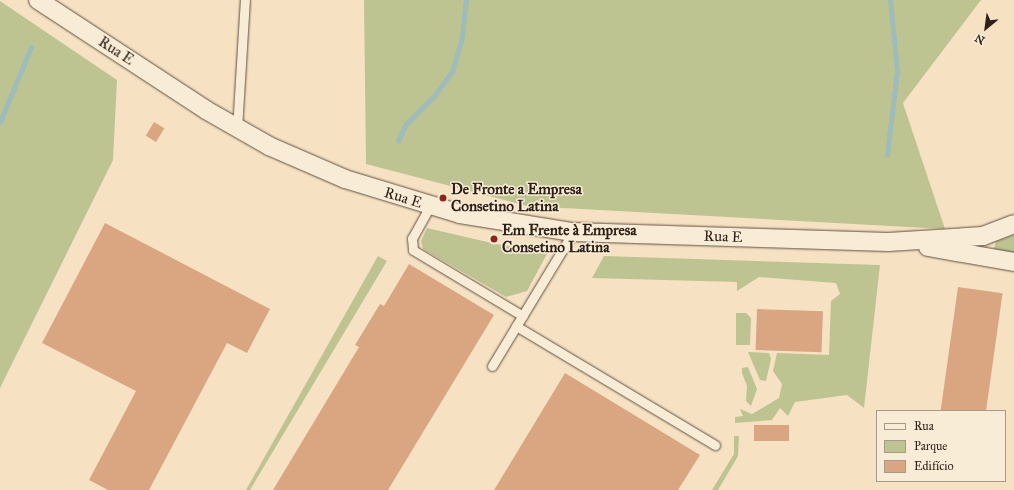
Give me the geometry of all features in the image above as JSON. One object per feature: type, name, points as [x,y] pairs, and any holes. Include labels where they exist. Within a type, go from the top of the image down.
[{"type":"street","name":"Rua E","points":[[47,2],[238,129],[288,155],[345,179],[430,206],[496,222],[572,232],[888,242],[974,237],[1014,224]]},
{"type":"street","name":"Rua E","points":[[888,242],[1014,262]]},
{"type":"lane","points":[[238,129],[245,0]]},
{"type":"lane","points":[[430,206],[412,238],[413,250],[522,316]]},
{"type":"lane","points":[[492,366],[572,232]]},
{"type":"lane","points":[[516,326],[715,445]]},
{"type":"green space","points":[[364,0],[981,0],[903,103],[945,229],[527,206],[366,164]]},
{"type":"green space","points":[[0,1],[117,80],[113,160],[0,388]]},
{"type":"green space","points":[[427,228],[496,244],[548,252],[527,291],[506,297],[423,249],[421,241]]},
{"type":"green space","points":[[1014,235],[1014,255],[994,250],[996,241]]},
{"type":"green space","points":[[378,256],[387,261],[250,490],[246,490]]},
{"type":"green space","points":[[604,256],[880,265],[864,408],[847,395],[795,402],[788,416],[780,408],[772,420],[735,423],[735,417],[743,416],[740,409],[752,414],[779,398],[782,384],[773,371],[777,353],[829,355],[831,301],[840,294],[836,283],[759,277],[737,291],[737,282],[592,278]]},
{"type":"green space","points":[[736,313],[746,313],[751,318],[750,345],[736,345]]},
{"type":"green space","points":[[748,352],[769,353],[771,359],[766,381],[760,380]]},
{"type":"green space","points":[[748,367],[757,389],[751,406],[746,401],[747,386],[742,373],[742,368]]},
{"type":"green space","points":[[734,436],[739,436],[738,456],[718,490],[712,490],[734,454]]},
{"type":"building","points":[[154,122],[164,128],[156,142],[146,136]]},
{"type":"building","points":[[105,223],[270,309],[247,353],[227,343],[149,490],[108,490],[89,480],[136,391],[42,343]]},
{"type":"building","points":[[409,264],[494,315],[388,490],[273,490],[359,347],[355,345],[380,304],[384,306]]},
{"type":"building","points":[[958,287],[1003,293],[986,410],[941,410]]},
{"type":"building","points":[[757,309],[823,311],[822,352],[756,350]]},
{"type":"building","points":[[565,373],[700,455],[678,490],[494,490]]},
{"type":"building","points":[[754,425],[789,425],[789,441],[754,441]]},
{"type":"waterway","points":[[398,141],[406,124],[435,95],[452,72],[462,37],[466,0]]},
{"type":"waterway","points":[[887,155],[897,71],[890,0]]},
{"type":"waterway","points":[[0,122],[31,47]]},
{"type":"place","name":"De Fronte a Empresa Consetino Latina","points":[[443,198]]},
{"type":"place","name":"Em Frente à Empresa Consetino Latina","points":[[494,239]]}]
